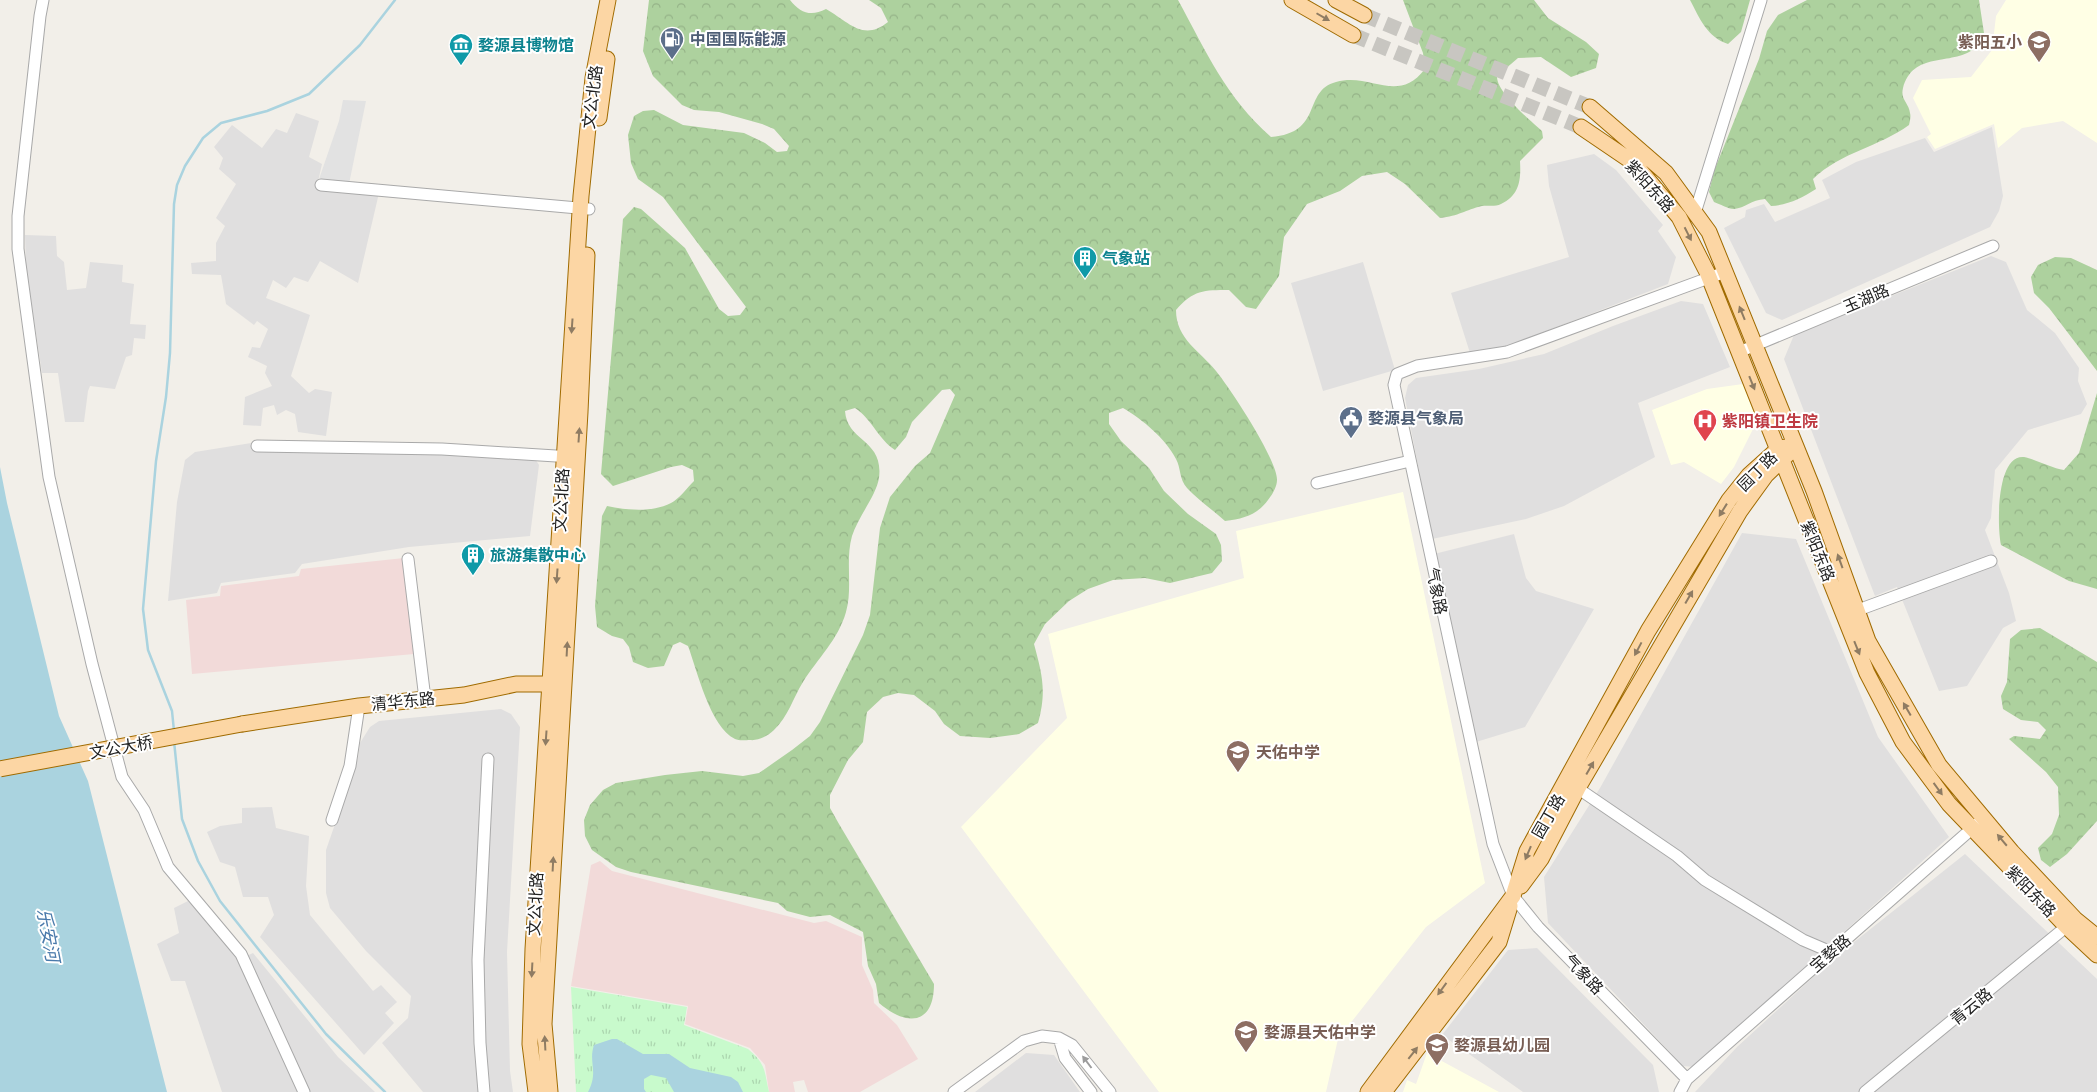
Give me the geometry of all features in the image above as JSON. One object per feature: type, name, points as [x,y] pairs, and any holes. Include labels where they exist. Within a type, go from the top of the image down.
[{"type":"main road","name":"文公北路","points":[[550,1092],[544,1024],[565,684],[571,457],[584,208],[593,78],[608,0]]},
{"type":"main road","name":"文公北路","points":[[584,208],[604,73],[619,0]]},
{"type":"main road","points":[[1292,0],[1353,35]]},
{"type":"main road","points":[[1336,0],[1364,15]]},
{"type":"main road","name":"紫阳东路","points":[[1590,106],[1666,173],[1709,232],[1796,446],[1850,613],[1867,673],[1903,742],[1949,804],[1972,829],[2071,923],[2097,937]]},
{"type":"main road","name":"紫阳东路","points":[[1580,127],[1634,163],[1679,217],[1710,279],[1780,454],[1850,613],[1939,765],[2097,954]]},
{"type":"main road","name":"园丁路","points":[[1384,1092],[1499,942],[1527,851],[1572,785],[1648,631],[1729,500],[1749,475],[1780,454],[1796,446]]},
{"type":"main road","name":"文公北路","points":[[536,1092],[530,1044],[531,996],[549,684],[571,457]]},
{"type":"main road","name":"清华东路","points":[[242,724],[359,706],[464,695],[516,684],[565,684]]},
{"type":"main road","name":"文公大桥","points":[[0,769],[242,724]]},
{"type":"main road","name":"园丁路","points":[[1368,1092],[1513,896]]},
{"type":"street","points":[[44,0],[40,16],[18,216],[18,249],[49,477],[92,664],[122,777],[144,810],[168,867],[241,954],[304,1092]]},
{"type":"street","points":[[1695,213],[1761,0]]},
{"type":"street","points":[[321,185],[584,208]]},
{"type":"street","name":"玉湖路","points":[[1739,352],[1993,246]]},
{"type":"street","name":"气象路","points":[[1687,1079],[1538,927],[1513,896],[1492,844],[1394,385],[1397,374],[1417,366],[1507,352],[1725,272]]},
{"type":"street","points":[[257,446],[442,449],[571,457]]},
{"type":"street","points":[[1317,483],[1410,461]]},
{"type":"street","points":[[408,559],[425,699]]},
{"type":"street","points":[[1850,613],[1991,561]]},
{"type":"street","points":[[332,820],[350,766],[359,706]]},
{"type":"street","points":[[484,1092],[480,1043],[478,960],[488,759]]},
{"type":"street","points":[[1572,785],[1677,856],[1705,880],[1803,940],[1831,952]]},
{"type":"street","name":"宝婺路","points":[[1680,1092],[1687,1079],[1984,818]]},
{"type":"street","name":"青云路","points":[[1865,1092],[2071,923]]},
{"type":"street","points":[[954,1092],[1024,1041],[1042,1036],[1059,1038],[1078,1050],[1110,1092]]},
{"type":"street","points":[[1059,1038],[1065,1058],[1091,1092]]},
{"type":"shaded area","name":"紫阳五小","points":[[2006,0],[2097,0],[2097,143],[2063,121],[2022,128],[1998,148],[1994,124],[1935,149],[1927,137],[1931,134],[1913,98],[1922,80],[1971,77],[1992,50],[1996,16]]},
{"type":"shaded area","points":[[343,100],[366,101],[349,184],[318,182],[339,121]]},
{"type":"shaded area","points":[[296,113],[319,121],[309,157],[322,164],[317,186],[379,193],[358,283],[320,261],[308,282],[294,277],[286,288],[273,280],[266,298],[310,315],[291,376],[309,393],[315,389],[332,392],[326,436],[298,432],[295,414],[286,410],[277,415],[274,405],[263,408],[261,426],[243,425],[245,397],[272,386],[265,373],[267,366],[248,357],[252,347],[260,348],[268,329],[257,321],[254,325],[226,304],[221,275],[192,274],[191,263],[216,261],[216,243],[225,226],[216,218],[236,184],[219,169],[223,158],[214,147],[232,125],[262,148],[276,129],[287,133]]},
{"type":"shaded area","points":[[1992,127],[2003,196],[1999,211],[1990,227],[1782,320],[1766,313],[1724,228],[1745,217],[1746,210],[1764,204],[1775,222],[1830,198],[1822,180],[1856,162],[1925,138],[1934,152]]},
{"type":"shaded area","points":[[1594,154],[1616,170],[1663,225],[1658,231],[1676,257],[1668,284],[1508,346],[1470,353],[1451,293],[1569,257],[1549,186],[1547,165]]},
{"type":"shaded area","points":[[25,235],[56,236],[57,256],[64,262],[67,290],[86,288],[90,262],[123,265],[122,282],[134,284],[130,324],[146,325],[145,339],[134,338],[132,355],[126,357],[115,389],[90,386],[84,422],[65,422],[58,373],[42,373],[26,267]]},
{"type":"shaded area","points":[[1991,256],[2006,262],[2027,310],[2055,333],[2079,368],[2078,381],[2087,404],[2081,414],[2028,430],[1995,470],[1991,518],[1985,530],[2009,593],[2016,621],[2003,628],[1967,686],[1939,691],[1897,587],[1875,596],[1784,359],[1794,335]]},
{"type":"shaded area","points":[[1363,262],[1395,370],[1323,391],[1291,283]]},
{"type":"shaded area","points":[[1681,301],[1703,304],[1730,367],[1638,403],[1655,457],[1564,506],[1526,519],[1432,539],[1405,398],[1408,385],[1416,378],[1479,369],[1544,354]]},
{"type":"shaded area","name":"紫阳镇卫生院","points":[[1743,384],[1757,421],[1734,467],[1721,484],[1684,462],[1671,465],[1652,410],[1707,389]]},
{"type":"shaded area","points":[[257,442],[529,449],[539,465],[530,536],[409,547],[302,564],[295,573],[221,583],[217,593],[168,601],[177,502],[185,460],[195,452]]},
{"type":"shaded area","name":"天佑中学","points":[[1403,492],[1485,883],[1426,927],[1338,1039],[1326,1092],[1159,1092],[961,827],[1067,718],[1048,634],[1244,578],[1236,531]]},
{"type":"shaded area","points":[[1742,533],[1796,539],[1878,737],[1949,837],[1695,1067],[1683,1066],[1548,923],[1544,877],[1600,788]]},
{"type":"shaded area","points":[[1514,534],[1526,578],[1536,591],[1594,609],[1525,727],[1476,742],[1434,554]]},
{"type":"shaded area","points":[[404,558],[414,654],[192,674],[186,600],[220,596],[221,586],[299,576],[301,569]]},
{"type":"shaded area","points":[[501,709],[511,714],[520,727],[507,952],[510,1071],[513,1092],[423,1092],[382,1043],[408,1018],[411,996],[366,951],[330,908],[326,893],[326,850],[358,758],[360,743],[370,727],[379,721]]},
{"type":"shaded area","points":[[272,807],[276,828],[309,836],[306,886],[310,915],[373,991],[381,985],[397,1002],[385,1013],[394,1023],[364,1055],[260,937],[274,915],[268,897],[243,897],[235,867],[220,862],[207,832],[220,826],[242,823],[242,808]]},
{"type":"shaded area","points":[[1965,854],[2097,979],[2097,1092],[1695,1092],[1737,1047],[1834,958]]},
{"type":"shaded area","points":[[600,861],[612,871],[814,923],[826,921],[862,937],[862,965],[873,990],[874,1003],[897,1025],[918,1059],[860,1092],[808,1092],[804,1080],[793,1082],[795,1092],[769,1092],[765,1065],[750,1048],[685,1024],[688,1006],[571,986],[591,865]]},
{"type":"shaded area","points":[[188,901],[240,959],[253,953],[338,1057],[375,1092],[222,1092],[185,981],[171,981],[157,944],[179,933],[174,908]]},
{"type":"shaded area","points":[[1537,948],[1653,1065],[1659,1092],[1523,1092],[1442,1035],[1508,950]]},
{"type":"shaded area","points":[[1026,1053],[1054,1055],[1080,1092],[975,1092]]},
{"type":"shaded area","name":"婺源县幼儿园","points":[[1427,1053],[1499,1092],[1403,1092],[1407,1080],[1416,1084]]},
{"type":"green space","points":[[649,0],[790,0],[802,11],[815,13],[826,9],[856,28],[871,30],[879,28],[888,22],[881,8],[869,0],[1178,0],[1208,56],[1229,90],[1255,122],[1271,137],[1288,134],[1299,128],[1306,120],[1319,94],[1326,87],[1336,82],[1349,80],[1394,86],[1404,85],[1415,79],[1425,69],[1423,53],[1403,0],[1534,0],[1548,18],[1586,42],[1599,54],[1596,68],[1571,77],[1541,57],[1518,58],[1497,76],[1502,90],[1522,113],[1542,131],[1543,138],[1520,161],[1520,174],[1516,191],[1499,205],[1482,206],[1440,218],[1405,184],[1387,172],[1362,176],[1340,191],[1307,204],[1284,237],[1279,276],[1256,309],[1246,307],[1229,290],[1220,290],[1200,292],[1188,298],[1176,310],[1177,320],[1184,337],[1223,380],[1242,408],[1270,457],[1277,480],[1273,493],[1264,505],[1254,513],[1238,519],[1225,521],[1187,488],[1178,462],[1171,451],[1146,424],[1123,408],[1109,413],[1109,424],[1121,441],[1149,468],[1164,491],[1188,514],[1216,534],[1221,545],[1222,561],[1212,573],[1170,583],[1145,578],[1113,580],[1088,589],[1069,601],[1045,624],[1034,644],[1043,692],[1041,712],[1038,723],[1019,734],[990,738],[960,736],[944,724],[935,711],[914,695],[898,693],[883,697],[867,712],[863,742],[848,760],[830,795],[830,808],[934,984],[933,998],[929,1008],[917,1018],[899,1016],[879,1003],[876,984],[868,966],[863,932],[830,915],[810,917],[787,911],[778,903],[631,872],[616,867],[592,850],[585,836],[584,820],[590,805],[603,790],[616,783],[702,771],[743,776],[759,773],[810,736],[820,722],[863,635],[870,615],[880,528],[890,497],[915,466],[930,453],[955,395],[950,389],[942,390],[912,422],[906,437],[895,450],[855,408],[845,411],[847,421],[852,429],[871,448],[876,455],[879,465],[877,485],[852,536],[846,612],[833,640],[803,682],[787,713],[779,725],[763,738],[740,740],[726,733],[712,711],[688,646],[680,642],[673,645],[664,666],[648,668],[633,662],[629,647],[623,639],[612,636],[597,627],[595,606],[602,516],[607,506],[639,510],[663,506],[677,499],[694,481],[693,470],[682,465],[613,486],[601,474],[623,219],[634,207],[641,209],[685,248],[719,309],[728,316],[740,315],[746,307],[663,197],[638,179],[631,163],[628,135],[634,116],[643,111],[654,110],[683,125],[744,133],[765,143],[777,152],[787,151],[789,146],[774,129],[762,124],[719,112],[694,110],[682,105],[653,76],[643,51]]},
{"type":"green space","points":[[1690,0],[1750,0],[1741,32],[1728,44],[1721,41],[1705,27]]},
{"type":"green space","points":[[1807,0],[1979,0],[1984,33],[1974,49],[1965,54],[1924,64],[1915,69],[1908,76],[1902,92],[1910,114],[1909,125],[1824,170],[1813,179],[1816,189],[1795,200],[1771,206],[1765,199],[1734,209],[1714,202],[1709,192],[1714,171],[1759,59],[1767,31],[1778,15]]},
{"type":"green space","points":[[2055,257],[2071,258],[2097,270],[2097,371],[2049,308],[2034,293],[2031,277],[2038,265]]},
{"type":"green space","points":[[2097,393],[2097,589],[2069,581],[2001,545],[1999,508],[2003,479],[2008,467],[2015,459],[2024,457],[2064,470],[2079,453]]},
{"type":"green space","points":[[2040,628],[2097,662],[2097,821],[2067,854],[2050,867],[2041,860],[2038,848],[2052,834],[2059,815],[2058,787],[2046,772],[2009,739],[2014,736],[2040,739],[2046,730],[2038,722],[2021,720],[2003,709],[2001,696],[2007,682],[2010,639],[2021,630]]},
{"type":"green space","points":[[571,987],[687,1007],[684,1025],[748,1049],[754,1054],[761,1063],[765,1073],[769,1092],[576,1092]]},
{"type":"water","name":"乐安河","points":[[0,467],[59,716],[88,781],[167,1092],[0,1092]]},
{"type":"water","points":[[617,1039],[643,1054],[669,1054],[690,1068],[731,1077],[738,1082],[743,1092],[674,1092],[666,1078],[651,1075],[644,1079],[644,1089],[646,1092],[588,1092],[593,1078],[592,1051],[594,1045]]},
{"type":"waterway","points":[[174,731],[172,711],[148,650],[143,609],[156,461],[166,397],[170,353],[174,204],[177,185],[185,166],[203,138],[221,123],[267,111],[309,94],[360,45],[395,0]]},
{"type":"waterway","points":[[174,741],[182,819],[198,861],[220,901],[326,1034],[385,1092]]},
{"type":"tunnel","points":[[1364,15],[1590,107]]},
{"type":"tunnel","points":[[1353,35],[1581,127]]},
{"type":"place","name":"中国国际能源","points":[[672,60]]},
{"type":"place","name":"紫阳五小","points":[[2039,63]]},
{"type":"place","name":"婺源县博物馆","points":[[461,66]]},
{"type":"place","name":"气象站","points":[[1085,279]]},
{"type":"place","name":"婺源县气象局","points":[[1351,439]]},
{"type":"place","name":"紫阳镇卫生院","points":[[1705,442]]},
{"type":"place","name":"旅游集散中心","points":[[473,576]]},
{"type":"place","name":"天佑中学","points":[[1238,773]]},
{"type":"place","name":"婺源县天佑中学","points":[[1246,1053]]},
{"type":"place","name":"婺源县幼儿园","points":[[1437,1066]]}]
